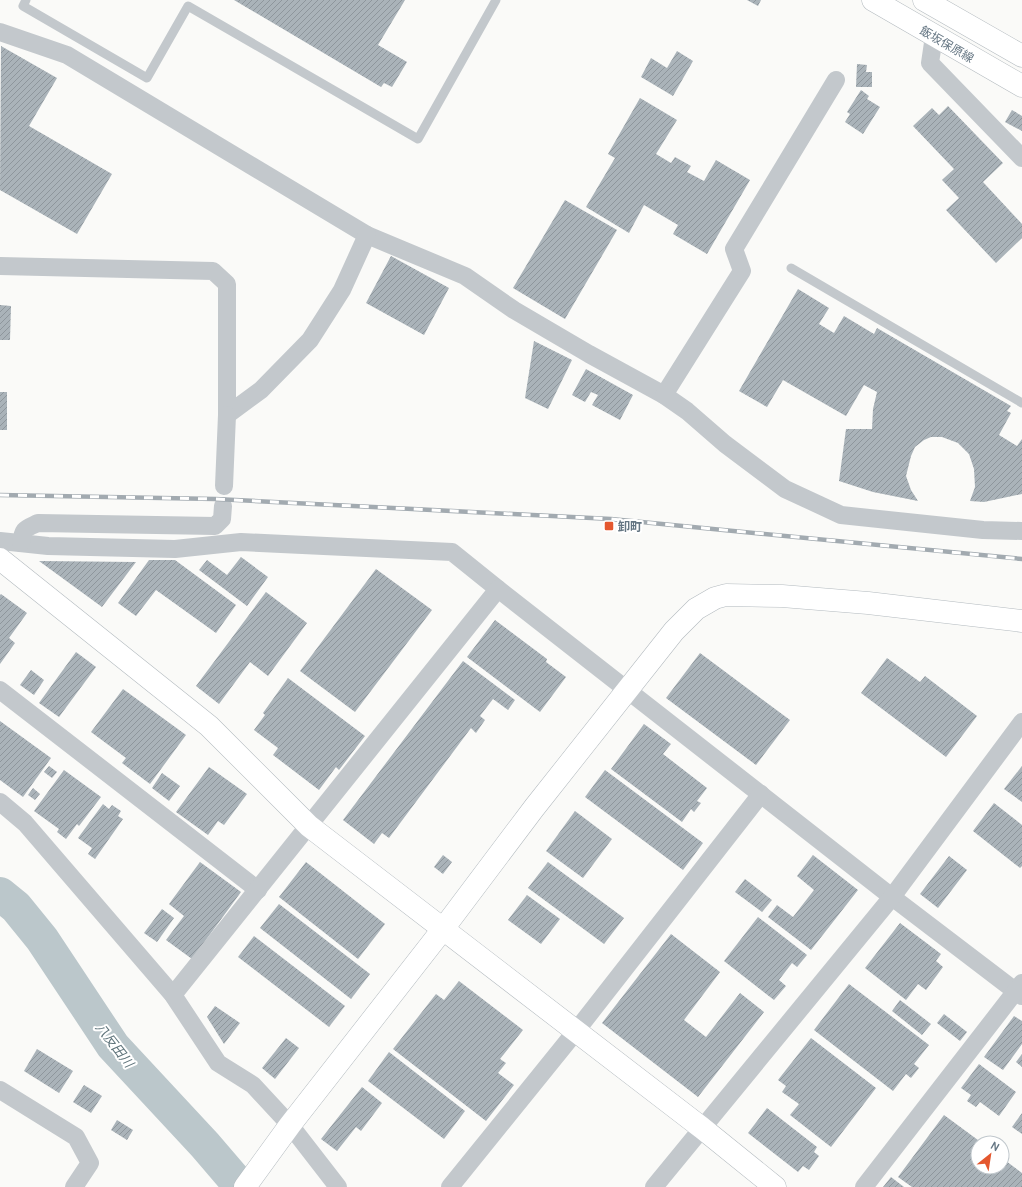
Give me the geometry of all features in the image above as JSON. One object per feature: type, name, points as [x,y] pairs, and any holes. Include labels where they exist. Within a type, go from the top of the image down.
[{"type":"street","name":"飯坂保原線","points":[[873,0],[1022,86]]},
{"type":"street","points":[[924,0],[1022,56]]},
{"type":"street","points":[[0,32],[67,55],[367,235],[465,276],[514,310],[589,354],[664,395],[687,411],[725,444],[785,489],[841,515],[983,530],[1022,531]]},
{"type":"street","points":[[934,36],[930,63],[1022,158]]},
{"type":"street","points":[[664,395],[742,271],[734,249],[836,80]]},
{"type":"street","points":[[227,416],[261,390],[310,340],[342,290],[367,235]]},
{"type":"street","points":[[0,266],[212,271],[227,284],[227,416],[224,486]]},
{"type":"street","points":[[22,543],[23,532],[27,528],[38,523],[215,526],[222,519],[223,506]]},
{"type":"street","points":[[0,541],[48,546],[175,549],[241,542],[452,552],[892,897],[1020,990],[864,1187]]},
{"type":"street","points":[[0,559],[209,726],[309,826],[702,1128],[774,1187]]},
{"type":"street","points":[[173,995],[498,589]]},
{"type":"street","points":[[250,1180],[290,1124],[443,928],[534,808],[674,631],[696,609],[715,598],[726,595],[782,596],[1022,621]]},
{"type":"street","points":[[0,690],[258,890]]},
{"type":"street","points":[[654,1187],[892,897],[1022,722]]},
{"type":"street","points":[[450,1187],[576,1031],[760,794]]},
{"type":"street","points":[[0,802],[25,823],[173,995],[218,1062],[253,1086],[290,1124],[338,1187]]},
{"type":"street","points":[[0,1090],[76,1137],[90,1163],[74,1187]]},
{"type":"lane","points":[[26,0],[22,6],[147,78],[188,6],[418,139],[496,0]]},
{"type":"lane","points":[[791,268],[1022,403]]},
{"type":"building","points":[[234,0],[405,0],[378,45],[407,62],[392,87],[384,83],[381,87]]},
{"type":"building","points":[[747,0],[761,0],[758,6]]},
{"type":"building","points":[[1,46],[57,78],[29,126],[112,174],[77,234],[0,190]]},
{"type":"building","points":[[677,51],[693,61],[673,96],[641,77],[651,58],[667,68]]},
{"type":"building","points":[[857,64],[867,65],[866,72],[872,72],[872,87],[856,87]]},
{"type":"building","points":[[861,90],[869,96],[867,99],[880,107],[863,134],[845,122],[850,114],[847,112]]},
{"type":"building","points":[[640,98],[677,120],[656,154],[671,163],[675,157],[691,166],[687,172],[704,181],[716,160],[750,180],[707,254],[673,234],[678,225],[644,205],[629,233],[586,207],[615,158],[608,154]]},
{"type":"building","points":[[948,106],[1003,163],[983,182],[1022,224],[1022,238],[996,263],[946,210],[959,198],[942,180],[954,169],[913,126],[932,108],[939,115]]},
{"type":"building","points":[[1012,110],[1022,116],[1022,131],[1005,122]]},
{"type":"building","points":[[565,200],[617,230],[565,319],[513,288]]},
{"type":"building","points":[[391,256],[449,288],[424,335],[366,303]]},
{"type":"building","points":[[798,289],[829,308],[819,324],[834,333],[844,316],[874,334],[877,328],[1011,406],[1007,411],[1011,413],[999,435],[1017,446],[1022,439],[1022,494],[984,502],[970,501],[975,487],[974,469],[969,454],[958,443],[942,437],[931,437],[924,440],[915,447],[911,456],[906,476],[911,490],[918,501],[873,492],[839,481],[846,429],[872,429],[873,409],[877,392],[864,385],[846,416],[783,380],[767,407],[739,391]]},
{"type":"building","points":[[0,305],[11,306],[10,340],[0,340]]},
{"type":"building","points":[[534,341],[572,360],[548,409],[525,398]]},
{"type":"building","points":[[586,369],[633,395],[620,420],[592,405],[598,395],[591,392],[585,402],[572,395]]},
{"type":"building","points":[[0,392],[7,392],[7,430],[0,430]]},
{"type":"building","points":[[241,557],[268,577],[247,606],[199,570],[207,560],[227,575]]},
{"type":"building","points":[[149,560],[175,560],[236,605],[216,633],[156,590],[136,616],[118,603]]},
{"type":"building","points":[[39,561],[136,562],[102,607]]},
{"type":"building","points":[[376,569],[432,610],[355,712],[300,671]]},
{"type":"building","points":[[266,592],[307,623],[268,676],[250,662],[219,704],[196,686]]},
{"type":"building","points":[[1,594],[27,613],[9,638],[15,643],[0,664],[0,595]]},
{"type":"building","points":[[495,620],[547,659],[546,662],[566,677],[540,712],[467,657]]},
{"type":"building","points":[[76,652],[96,667],[59,717],[39,703]]},
{"type":"building","points":[[700,653],[790,720],[756,765],[666,698]]},
{"type":"building","points":[[887,658],[920,682],[925,676],[977,716],[946,757],[861,693]]},
{"type":"building","points":[[463,661],[515,700],[508,710],[493,699],[480,716],[485,720],[476,733],[471,728],[389,838],[382,833],[374,844],[343,820]]},
{"type":"building","points":[[31,670],[44,680],[34,695],[20,685]]},
{"type":"building","points":[[288,678],[365,736],[339,770],[336,767],[319,790],[273,755],[278,748],[254,730],[265,715],[263,713]]},
{"type":"building","points":[[123,689],[186,735],[150,784],[122,763],[126,758],[91,732]]},
{"type":"building","points":[[0,721],[51,758],[23,797],[0,780]]},
{"type":"building","points":[[644,724],[671,744],[663,754],[707,788],[697,801],[701,803],[694,812],[691,809],[682,822],[611,769]]},
{"type":"building","points":[[49,766],[57,772],[52,778],[44,772]]},
{"type":"building","points":[[1022,766],[1022,802],[1004,789]]},
{"type":"building","points":[[209,767],[247,794],[224,825],[218,821],[208,835],[176,812]]},
{"type":"building","points":[[64,770],[101,797],[79,826],[77,824],[66,839],[57,832],[59,829],[34,811]]},
{"type":"building","points":[[605,770],[703,843],[683,870],[585,797]]},
{"type":"building","points":[[162,773],[180,786],[169,801],[152,788]]},
{"type":"building","points":[[33,788],[40,794],[35,800],[28,795]]},
{"type":"building","points":[[994,803],[1022,825],[1022,866],[1020,868],[973,831]]},
{"type":"building","points":[[103,804],[109,809],[112,805],[121,811],[118,816],[123,819],[95,859],[88,854],[92,848],[78,838]]},
{"type":"building","points":[[575,811],[612,839],[583,878],[546,851]]},
{"type":"building","points":[[443,855],[452,862],[443,874],[434,867]]},
{"type":"building","points":[[813,855],[858,890],[811,950],[768,917],[777,905],[793,917],[814,890],[797,876]]},
{"type":"building","points":[[949,856],[967,870],[938,908],[920,894]]},
{"type":"building","points":[[200,862],[241,892],[192,959],[166,940],[184,916],[169,904]]},
{"type":"building","points":[[306,862],[385,924],[358,959],[279,897]]},
{"type":"building","points":[[548,862],[624,918],[604,944],[528,888]]},
{"type":"building","points":[[745,879],[772,900],[762,912],[735,892]]},
{"type":"building","points":[[527,895],[560,919],[541,944],[508,920]]},
{"type":"building","points":[[279,904],[370,974],[351,999],[260,928]]},
{"type":"building","points":[[162,909],[174,918],[157,942],[144,933]]},
{"type":"building","points":[[758,917],[807,955],[797,967],[792,963],[779,980],[786,986],[774,1000],[724,961]]},
{"type":"building","points":[[900,923],[941,954],[936,961],[943,967],[926,990],[918,984],[906,1000],[865,968]]},
{"type":"building","points":[[671,934],[720,972],[684,1020],[706,1037],[740,993],[764,1012],[698,1097],[602,1023]]},
{"type":"building","points":[[254,936],[345,1006],[329,1027],[238,957]]},
{"type":"building","points":[[459,981],[523,1030],[500,1059],[506,1063],[498,1073],[514,1085],[486,1121],[393,1049],[436,994],[444,1000]]},
{"type":"building","points":[[849,984],[929,1045],[914,1064],[919,1068],[911,1078],[906,1074],[893,1091],[814,1030]]},
{"type":"building","points":[[900,1000],[931,1024],[922,1035],[892,1011]]},
{"type":"building","points":[[215,1006],[240,1023],[224,1044],[207,1017]]},
{"type":"building","points":[[944,1014],[967,1032],[960,1041],[937,1023]]},
{"type":"building","points":[[1014,1016],[1022,1021],[1022,1044],[1003,1070],[984,1057]]},
{"type":"building","points":[[286,1038],[299,1048],[275,1079],[262,1068]]},
{"type":"building","points":[[811,1038],[876,1088],[831,1147],[790,1115],[799,1104],[782,1092],[786,1086],[778,1080]]},
{"type":"building","points":[[37,1049],[73,1071],[59,1093],[24,1071]]},
{"type":"building","points":[[389,1052],[465,1111],[444,1139],[368,1081]]},
{"type":"building","points":[[1022,1054],[1022,1067],[1016,1062]]},
{"type":"building","points":[[979,1064],[1016,1092],[999,1116],[980,1102],[976,1107],[967,1101],[971,1095],[961,1088]]},
{"type":"building","points":[[84,1085],[102,1096],[91,1113],[73,1102]]},
{"type":"building","points":[[362,1087],[382,1103],[361,1131],[356,1127],[337,1151],[321,1139]]},
{"type":"building","points":[[767,1108],[817,1147],[814,1152],[819,1156],[809,1170],[803,1166],[798,1172],[748,1133]]},
{"type":"building","points":[[1022,1113],[1022,1134],[1012,1127]]},
{"type":"building","points":[[944,1115],[971,1135],[970,1175],[1010,1175],[1010,1164],[1022,1173],[1022,1187],[912,1187],[898,1177]]},
{"type":"building","points":[[117,1120],[133,1130],[127,1140],[111,1130]]},
{"type":"building","points":[[891,1177],[904,1187],[883,1187]]},
{"type":"waterway","name":"八反田川","points":[[0,894],[16,907],[42,939],[113,1046],[205,1145],[241,1187]]},
{"type":"railway","points":[[0,495],[215,499],[611,519],[1022,559]]},
{"type":"place","name":"卸町","points":[[609,526]]}]
